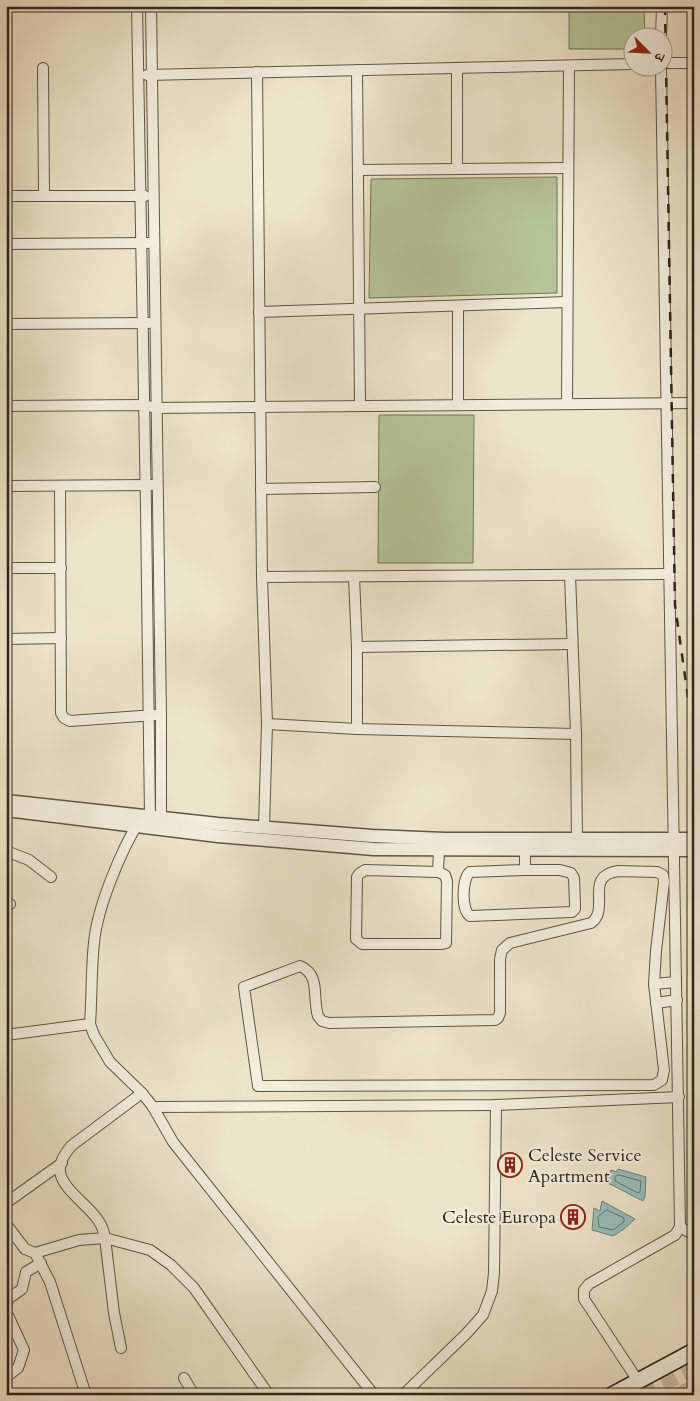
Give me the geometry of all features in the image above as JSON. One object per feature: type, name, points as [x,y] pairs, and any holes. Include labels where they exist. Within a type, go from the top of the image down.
[{"type":"main road","points":[[612,1395],[694,1351]]},
{"type":"street","points":[[147,819],[149,716],[137,11],[151,6],[161,715],[147,819],[116,870],[100,912],[94,942],[90,1024],[94,1035],[110,1062],[142,1093],[153,1107],[172,1142],[374,1395]]},
{"type":"street","points":[[661,28],[662,6]]},
{"type":"street","points":[[672,64],[694,63]]},
{"type":"street","points":[[138,75],[622,64]]},
{"type":"street","points":[[567,404],[569,66]]},
{"type":"street","points":[[43,68],[44,196]]},
{"type":"street","points":[[457,68],[457,169]]},
{"type":"street","points":[[357,70],[360,406]]},
{"type":"street","points":[[257,72],[262,577],[267,724],[264,828]]},
{"type":"street","points":[[638,1381],[584,1299],[584,1290],[589,1284],[675,1235],[680,1227],[661,78]]},
{"type":"street","points":[[358,170],[568,168]]},
{"type":"street","points":[[6,196],[154,196]]},
{"type":"street","points":[[6,244],[154,242]]},
{"type":"street","points":[[259,312],[567,302]]},
{"type":"street","points":[[458,306],[458,405]]},
{"type":"street","points":[[6,324],[155,323]]},
{"type":"street","points":[[6,406],[144,405],[156,408],[694,402]]},
{"type":"street","points":[[6,486],[157,485]]},
{"type":"street","points":[[60,486],[62,713],[64,718],[70,721],[161,715]]},
{"type":"street","points":[[261,489],[374,487]]},
{"type":"street","points":[[6,568],[61,568]]},
{"type":"street","points":[[570,574],[576,734],[576,845]]},
{"type":"street","points":[[262,577],[669,574]]},
{"type":"street","points":[[354,576],[357,647],[357,729]]},
{"type":"street","points":[[6,639],[61,638]]},
{"type":"street","points":[[357,647],[572,644]]},
{"type":"street","points":[[267,724],[357,729],[576,734]]},
{"type":"street","points":[[6,801],[147,819],[218,836],[374,849],[525,850],[576,845]]},
{"type":"street","points":[[6,810],[372,836],[576,845],[674,845],[694,850]]},
{"type":"street","points":[[674,845],[694,839]]},
{"type":"street","points":[[438,872],[439,850]]},
{"type":"street","points":[[525,850],[525,870]]},
{"type":"street","points":[[6,851],[29,860],[50,877]]},
{"type":"street","points":[[365,870],[438,872],[445,875],[447,881],[446,942],[442,944],[362,944],[357,941],[357,877],[359,874],[365,870]]},
{"type":"street","points":[[525,870],[560,870],[571,873],[574,878],[575,904],[572,912],[470,916],[466,914],[464,909],[464,880],[470,872],[525,870]]},
{"type":"street","points":[[618,871],[657,872],[663,875],[664,882],[656,951],[654,984],[656,1003],[664,1070],[662,1080],[654,1085],[258,1086],[244,986],[300,966],[308,969],[313,976],[318,1016],[322,1021],[329,1023],[495,1020],[500,1012],[500,959],[502,950],[510,943],[591,923],[595,920],[598,913],[600,884],[603,876],[608,873],[618,871]]},
{"type":"street","points":[[654,984],[676,982]]},
{"type":"street","points":[[656,1003],[677,1000]]},
{"type":"street","points":[[6,1035],[90,1024]]},
{"type":"street","points":[[120,1348],[114,1313],[106,1238],[103,1228],[98,1219],[65,1184],[60,1171],[63,1157],[71,1146],[142,1093]]},
{"type":"street","points":[[153,1107],[496,1105],[679,1097]]},
{"type":"street","points":[[403,1395],[483,1316],[492,1290],[496,1105]]},
{"type":"street","points":[[6,1203],[62,1162]]},
{"type":"street","points":[[6,1224],[25,1249],[35,1253],[50,1282],[86,1395]]},
{"type":"street","points":[[680,1227],[694,1236]]},
{"type":"street","points":[[35,1253],[79,1240],[106,1238],[150,1250],[171,1265],[194,1288],[269,1395]]},
{"type":"street","points":[[6,1377],[18,1368],[24,1350],[6,1311],[8,1299],[22,1289],[26,1272],[41,1263]]},
{"type":"street","points":[[184,1378],[194,1395]]},
{"type":"green space","points":[[644,6],[645,28],[622,28],[622,49],[569,49],[569,11]]},
{"type":"green space","points":[[557,177],[557,293],[369,298],[371,179]]},
{"type":"green space","points":[[379,415],[474,415],[473,563],[378,563]]},
{"type":"water","points":[[618,1169],[646,1177],[643,1201],[608,1183],[611,1170],[616,1172]]},
{"type":"water","points":[[602,1201],[635,1219],[613,1236],[592,1230],[594,1208],[600,1211]]},
{"type":"tunnel","points":[[642,1395],[694,1368]]},
{"type":"tunnel","points":[[678,1395],[694,1387]]},
{"type":"railway","points":[[665,6],[675,605],[689,705],[694,715]]},
{"type":"place","name":"Celeste Service Apartment","points":[[510,1165]]},
{"type":"place","name":"Celeste Europa","points":[[573,1217]]}]
